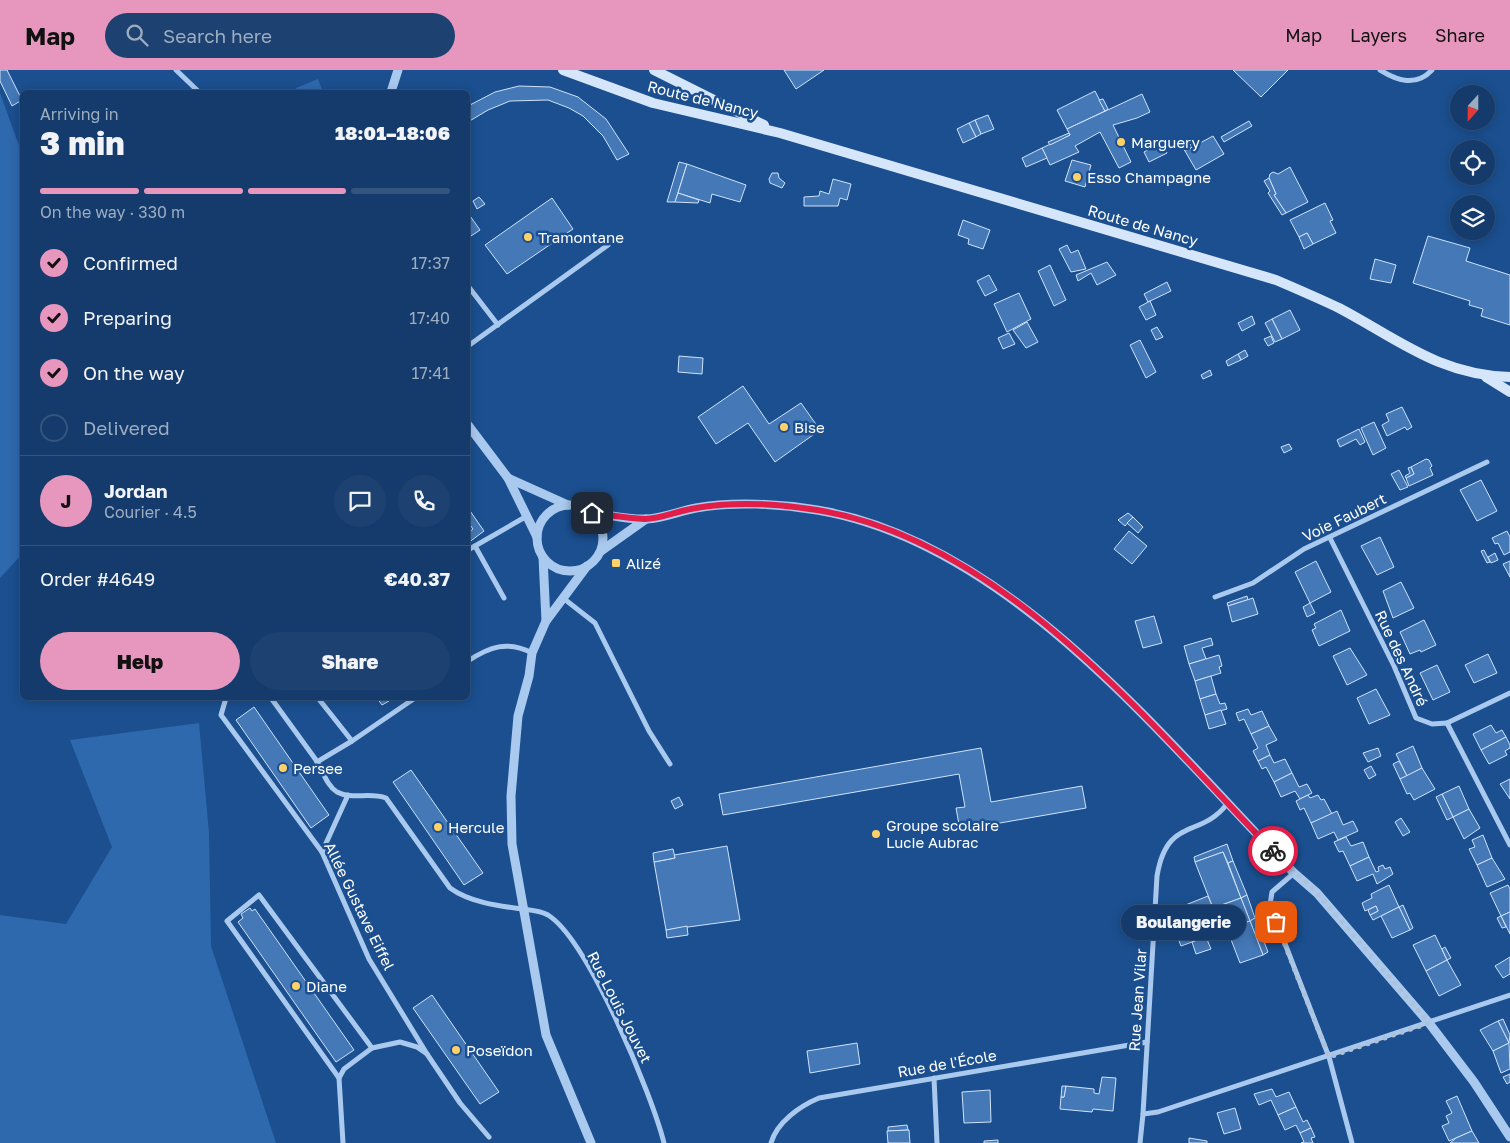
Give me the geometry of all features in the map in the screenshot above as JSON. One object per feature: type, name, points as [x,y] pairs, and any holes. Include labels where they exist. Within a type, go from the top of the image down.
[{"type":"main road","name":"Route de Nancy","points":[[563,70],[653,103],[780,134],[1276,280],[1339,308],[1425,357],[1485,376],[1510,392]]},
{"type":"main road","name":"Route de Nancy","points":[[654,70],[780,134]]},
{"type":"main road","name":"Route de Nancy","points":[[1485,376],[1510,377]]},
{"type":"street","points":[[176,70],[197,90]]},
{"type":"street","points":[[392,90],[398,70]]},
{"type":"street","points":[[1380,70],[1396,79],[1410,82],[1425,77],[1432,70]]},
{"type":"street","points":[[470,345],[608,245]]},
{"type":"street","points":[[470,289],[498,325]]},
{"type":"street","points":[[470,428],[508,478],[537,537],[544,557],[546,621]]},
{"type":"street","name":"Voie Faubert","points":[[1215,597],[1253,583],[1304,549],[1487,462]]},
{"type":"street","points":[[508,478],[569,505],[585,508],[592,513],[600,524],[604,537],[601,551]]},
{"type":"street","points":[[537,537],[540,525],[547,514],[557,508],[569,505]]},
{"type":"street","points":[[592,513],[646,519],[698,507],[758,505],[788,507],[851,516],[886,527],[929,547],[972,572],[1019,605],[1076,652],[1136,707],[1227,804],[1317,893],[1429,1023],[1474,1082],[1510,1137]]},
{"type":"street","points":[[470,549],[527,516]]},
{"type":"street","points":[[590,1143],[546,1035],[512,844],[511,796],[518,716],[529,676],[532,653],[546,621],[587,566],[601,551],[646,519]]},
{"type":"street","name":"Rue des André","points":[[1330,538],[1394,666],[1416,718],[1432,724],[1447,723]]},
{"type":"street","points":[[475,546],[504,598]]},
{"type":"street","points":[[544,557],[559,569],[568,571],[587,566]]},
{"type":"street","points":[[563,598],[596,623],[649,731],[670,764]]},
{"type":"street","points":[[470,660],[502,645],[518,646],[532,653]]},
{"type":"street","points":[[1510,693],[1447,723],[1510,845]]},
{"type":"street","name":"Allée Gustave Eiffel","points":[[225,700],[221,715],[322,852],[369,959],[427,1054],[460,1103],[488,1137]]},
{"type":"street","points":[[272,700],[317,762],[330,786],[337,792],[348,795],[378,795],[386,798],[450,888],[460,895],[524,910]]},
{"type":"street","points":[[320,700],[352,741]]},
{"type":"street","points":[[317,762],[352,741],[412,700]]},
{"type":"street","points":[[322,852],[348,795]]},
{"type":"street","name":"Rue Jean Vilar","points":[[1140,1143],[1144,1114],[1157,876],[1160,858],[1171,839],[1219,814],[1227,804]]},
{"type":"street","points":[[1294,872],[1272,892],[1270,905],[1329,1057],[1352,1143]]},
{"type":"street","points":[[343,1143],[339,1078],[227,921],[259,895],[372,1048]]},
{"type":"street","name":"Rue Louis Jouvet","points":[[524,910],[547,914],[566,931],[590,970],[628,1044],[658,1118],[664,1143]]},
{"type":"street","points":[[1144,1114],[1158,1112],[1329,1057],[1510,995]]},
{"type":"street","points":[[339,1078],[344,1069],[372,1048],[400,1042],[417,1047],[427,1054]]},
{"type":"street","name":"Rue de l'École","points":[[771,1143],[774,1135],[784,1122],[799,1109],[819,1098],[1147,1042]]},
{"type":"street","points":[[934,1078],[937,1143]]},
{"type":"shaded area","points":[[318,79],[322,90],[297,90],[296,88]]},
{"type":"shaded area","points":[[0,93],[20,148],[20,556],[0,578]]},
{"type":"shaded area","points":[[199,723],[209,833],[211,946],[276,1143],[0,1143],[0,915],[66,924],[112,847],[70,740]]},
{"type":"building","points":[[0,70],[7,70],[20,96],[20,101],[12,106],[0,81]]},
{"type":"building","points":[[784,70],[824,70],[796,89]]},
{"type":"building","points":[[1233,70],[1288,70],[1261,97]]},
{"type":"building","points":[[519,86],[550,87],[578,97],[606,119],[629,154],[617,160],[603,136],[583,116],[548,100],[510,101],[488,110],[470,121],[470,105],[495,92]]},
{"type":"building","points":[[1095,91],[1105,111],[1067,129],[1057,110]]},
{"type":"building","points":[[1142,94],[1150,112],[1113,125],[1131,162],[1119,168],[1100,132],[1075,146],[1079,152],[1050,165],[1042,148],[1070,135],[1067,129]]},
{"type":"building","points":[[1103,99],[1108,109],[1105,111],[1099,100]]},
{"type":"building","points":[[988,115],[994,129],[981,134],[975,120]]},
{"type":"building","points":[[975,120],[981,134],[976,137],[969,123]]},
{"type":"building","points":[[1249,121],[1252,126],[1224,142],[1221,137]]},
{"type":"building","points":[[969,123],[976,137],[963,143],[957,129]]},
{"type":"building","points":[[1069,133],[1070,135],[1050,145],[1048,142]]},
{"type":"building","points":[[1213,136],[1224,154],[1196,170],[1185,151]]},
{"type":"building","points":[[1199,140],[1200,143],[1185,151],[1183,149]]},
{"type":"building","points":[[1162,142],[1167,153],[1149,162],[1144,152]]},
{"type":"building","points":[[1042,148],[1047,158],[1026,167],[1022,158]]},
{"type":"building","points":[[1072,160],[1091,165],[1085,187],[1065,181]]},
{"type":"building","points":[[679,162],[687,164],[675,202],[667,202]]},
{"type":"building","points":[[687,164],[746,185],[740,202],[712,194],[710,203],[678,193]]},
{"type":"building","points":[[1290,167],[1308,202],[1286,213],[1274,195],[1276,194],[1269,178],[1273,172],[1278,174]]},
{"type":"building","points":[[772,173],[778,173],[779,178],[785,183],[782,188],[770,183],[769,179]]},
{"type":"building","points":[[1269,178],[1276,194],[1274,195],[1286,213],[1282,215],[1268,193],[1270,191],[1264,181]]},
{"type":"building","points":[[833,179],[851,184],[847,200],[840,198],[838,206],[804,206],[804,197],[819,196],[820,191],[829,194]]},
{"type":"building","points":[[678,193],[699,200],[698,203],[675,202]]},
{"type":"building","points":[[479,197],[485,204],[477,209],[473,201]]},
{"type":"building","name":"Tramontane","points":[[552,198],[573,229],[507,274],[485,245]]},
{"type":"building","points":[[1325,203],[1333,220],[1330,221],[1336,233],[1313,244],[1307,233],[1299,237],[1290,220]]},
{"type":"building","points":[[470,216],[480,230],[470,237]]},
{"type":"building","points":[[963,220],[990,230],[983,249],[968,244],[969,239],[958,235]]},
{"type":"building","points":[[1307,233],[1313,244],[1304,249],[1299,237]]},
{"type":"building","points":[[1428,236],[1470,248],[1466,261],[1510,275],[1510,325],[1481,316],[1483,309],[1469,305],[1470,301],[1413,283]]},
{"type":"building","points":[[1067,245],[1071,253],[1078,250],[1086,269],[1071,272],[1059,249]]},
{"type":"building","points":[[1375,259],[1396,265],[1391,283],[1370,279]]},
{"type":"building","points":[[1107,262],[1116,275],[1097,285],[1091,273],[1078,281],[1076,275]]},
{"type":"building","points":[[1050,265],[1066,300],[1054,306],[1038,271]]},
{"type":"building","points":[[989,275],[997,290],[985,296],[977,281]]},
{"type":"building","points":[[1167,282],[1171,291],[1148,302],[1144,294]]},
{"type":"building","points":[[1019,293],[1031,319],[1007,332],[994,304]]},
{"type":"building","points":[[1150,301],[1156,315],[1146,320],[1139,307]]},
{"type":"building","points":[[1290,310],[1300,330],[1282,339],[1272,319]]},
{"type":"building","points":[[1252,316],[1255,324],[1242,331],[1238,323]]},
{"type":"building","points":[[1272,319],[1282,339],[1275,342],[1265,323]]},
{"type":"building","points":[[1027,322],[1038,342],[1026,348],[1013,330]]},
{"type":"building","points":[[1157,327],[1163,337],[1156,340],[1151,330]]},
{"type":"building","points":[[1009,333],[1015,344],[1003,349],[998,338]]},
{"type":"building","points":[[1271,336],[1274,343],[1268,346],[1264,339]]},
{"type":"building","points":[[1140,340],[1156,372],[1146,378],[1130,345]]},
{"type":"building","points":[[1245,350],[1248,356],[1241,360],[1238,354]]},
{"type":"building","points":[[1238,354],[1241,360],[1228,366],[1226,361]]},
{"type":"building","points":[[679,356],[703,358],[702,374],[678,372]]},
{"type":"building","points":[[1210,370],[1212,375],[1203,379],[1201,375]]},
{"type":"building","name":"Bise","points":[[743,386],[769,424],[801,403],[820,430],[775,462],[748,423],[716,444],[698,417]]},
{"type":"building","points":[[1402,407],[1412,427],[1407,430],[1405,427],[1387,436],[1382,425],[1389,421],[1386,414]]},
{"type":"building","points":[[1374,422],[1386,448],[1373,455],[1361,428]]},
{"type":"building","points":[[1359,429],[1365,442],[1360,445],[1356,439],[1340,447],[1337,440]]},
{"type":"building","points":[[1289,444],[1292,449],[1284,453],[1281,447]]},
{"type":"building","points":[[1426,459],[1429,460],[1432,466],[1430,468],[1433,475],[1409,486],[1406,478],[1414,474],[1411,467]]},
{"type":"building","points":[[1411,467],[1414,474],[1406,478],[1405,476],[1410,473],[1408,468]]},
{"type":"building","points":[[1399,470],[1408,487],[1400,490],[1391,474]]},
{"type":"building","points":[[1481,480],[1497,511],[1477,521],[1460,490]]},
{"type":"building","points":[[470,511],[484,531],[470,542],[470,531],[473,529],[470,525]]},
{"type":"building","points":[[1128,513],[1133,517],[1125,526],[1118,520]]},
{"type":"building","points":[[1133,517],[1143,527],[1138,533],[1127,523]]},
{"type":"building","points":[[1129,531],[1147,546],[1132,564],[1114,549]]},
{"type":"building","points":[[1507,531],[1510,537],[1510,552],[1504,555],[1498,543],[1495,544],[1492,538]]},
{"type":"building","points":[[1380,537],[1394,567],[1377,575],[1361,546]]},
{"type":"building","points":[[1484,550],[1490,562],[1487,563],[1481,551]]},
{"type":"building","points":[[1495,553],[1498,560],[1491,563],[1488,557]]},
{"type":"building","points":[[1316,561],[1331,592],[1310,603],[1295,572]]},
{"type":"building","points":[[1510,561],[1510,577],[1503,564]]},
{"type":"building","points":[[1401,582],[1414,608],[1393,618],[1383,591]]},
{"type":"building","points":[[1247,596],[1248,600],[1228,606],[1227,603]]},
{"type":"building","points":[[1253,598],[1258,614],[1232,622],[1228,606]]},
{"type":"building","points":[[1310,603],[1315,613],[1307,617],[1303,607]]},
{"type":"building","points":[[1341,610],[1350,631],[1319,646],[1312,630],[1316,628],[1314,624]]},
{"type":"building","points":[[1154,616],[1162,643],[1143,648],[1135,621]]},
{"type":"building","points":[[1424,620],[1436,645],[1421,652],[1420,650],[1410,654],[1400,632]]},
{"type":"building","points":[[1211,638],[1213,645],[1202,648],[1206,659],[1189,664],[1184,646]]},
{"type":"building","points":[[1350,648],[1367,675],[1347,685],[1333,656]]},
{"type":"building","points":[[1488,654],[1497,673],[1474,683],[1465,665]]},
{"type":"building","points":[[1219,655],[1222,666],[1219,667],[1221,673],[1195,681],[1189,664]]},
{"type":"building","points":[[1437,665],[1450,692],[1433,700],[1420,673]]},
{"type":"building","points":[[1211,676],[1216,694],[1200,699],[1195,681]]},
{"type":"building","points":[[1376,689],[1390,715],[1369,724],[1357,698]]},
{"type":"building","points":[[1216,694],[1220,704],[1225,703],[1227,709],[1205,715],[1200,699]]},
{"type":"building","points":[[378,700],[388,700],[389,701],[382,705]]},
{"type":"building","name":"Persee","points":[[254,707],[329,815],[311,828],[236,720]]},
{"type":"building","points":[[1248,709],[1251,715],[1262,711],[1269,726],[1251,734],[1244,719],[1239,721],[1236,713]]},
{"type":"building","points":[[1221,710],[1226,724],[1209,729],[1205,715]]},
{"type":"building","points":[[1491,725],[1496,733],[1502,730],[1506,737],[1481,750],[1473,734]]},
{"type":"building","points":[[1269,726],[1277,740],[1266,745],[1270,755],[1258,761],[1253,751],[1258,748],[1251,734]]},
{"type":"building","points":[[1506,737],[1510,745],[1510,748],[1505,751],[1507,755],[1489,764],[1481,750]]},
{"type":"building","points":[[1413,746],[1422,768],[1407,776],[1396,754]]},
{"type":"building","points":[[981,748],[991,802],[1082,786],[1086,808],[960,830],[956,808],[965,807],[959,774],[723,815],[719,794]]},
{"type":"building","points":[[1378,748],[1381,756],[1368,762],[1363,753]]},
{"type":"building","points":[[1270,755],[1274,763],[1285,759],[1292,773],[1274,782],[1266,767],[1262,769],[1258,761]]},
{"type":"building","points":[[1399,761],[1407,776],[1400,779],[1393,764]]},
{"type":"building","points":[[1371,766],[1376,775],[1369,779],[1364,770]]},
{"type":"building","points":[[1422,768],[1435,789],[1414,800],[1410,793],[1407,794],[1400,779]]},
{"type":"building","name":"Hercule","points":[[411,770],[483,873],[464,885],[393,782]]},
{"type":"building","points":[[1292,773],[1299,787],[1307,784],[1312,793],[1300,799],[1295,791],[1281,797],[1274,782]]},
{"type":"building","points":[[1510,779],[1510,799],[1500,784]]},
{"type":"building","points":[[1459,786],[1469,809],[1453,817],[1442,794]]},
{"type":"building","points":[[1442,794],[1453,817],[1447,820],[1436,797]]},
{"type":"building","points":[[1308,795],[1310,798],[1318,795],[1321,800],[1324,799],[1332,814],[1311,823],[1304,808],[1300,810],[1296,801]]},
{"type":"building","points":[[679,797],[683,805],[675,809],[671,801]]},
{"type":"building","points":[[1469,809],[1480,828],[1464,839],[1453,817]]},
{"type":"building","points":[[1337,811],[1343,825],[1353,821],[1358,831],[1338,840],[1334,832],[1318,839],[1311,823]]},
{"type":"building","points":[[1401,818],[1410,832],[1403,836],[1395,822]]},
{"type":"building","points":[[1483,835],[1492,858],[1477,865],[1469,849],[1475,847],[1472,840]]},
{"type":"building","points":[[1346,837],[1351,846],[1363,842],[1369,857],[1350,866],[1343,851],[1339,852],[1334,842]]},
{"type":"building","points":[[1227,844],[1233,861],[1228,863],[1223,852],[1195,862],[1194,857]]},
{"type":"building","points":[[727,846],[740,920],[666,930],[654,862],[675,858],[674,855]]},
{"type":"building","points":[[673,849],[675,858],[654,862],[653,853]]},
{"type":"building","points":[[1223,852],[1241,898],[1213,908],[1195,862]]},
{"type":"building","points":[[1369,857],[1376,872],[1379,871],[1378,867],[1383,865],[1385,869],[1390,867],[1393,874],[1377,884],[1373,874],[1357,881],[1350,866]]},
{"type":"building","points":[[1492,858],[1505,879],[1487,887],[1477,865]]},
{"type":"building","points":[[1233,861],[1247,895],[1241,898],[1228,863]]},
{"type":"building","points":[[1389,885],[1399,907],[1373,920],[1370,915],[1378,911],[1376,906],[1365,911],[1362,903],[1372,898],[1371,894]]},
{"type":"building","points":[[1508,885],[1510,889],[1510,912],[1501,916],[1490,893]]},
{"type":"building","points":[[1247,895],[1255,918],[1250,921],[1241,898]]},
{"type":"building","points":[[1208,896],[1213,908],[1182,919],[1178,908]]},
{"type":"building","points":[[1241,898],[1250,921],[1227,929],[1223,919],[1203,926],[1206,937],[1181,946],[1172,923]]},
{"type":"building","points":[[1403,905],[1413,928],[1410,930],[1399,907]]},
{"type":"building","points":[[1376,906],[1378,911],[1370,915],[1368,910]]},
{"type":"building","points":[[1399,907],[1410,930],[1392,938],[1381,916]]},
{"type":"building","name":"Diane","points":[[250,908],[252,911],[255,909],[354,1050],[336,1062],[238,922],[243,918],[241,914]]},
{"type":"building","points":[[1510,912],[1510,934],[1501,916]]},
{"type":"building","points":[[1501,916],[1506,927],[1502,928],[1497,918]]},
{"type":"building","points":[[1255,918],[1268,952],[1263,955],[1250,921]]},
{"type":"building","points":[[1250,921],[1263,955],[1240,963],[1227,929]]},
{"type":"building","points":[[687,926],[688,935],[667,938],[666,930]]},
{"type":"building","points":[[1435,935],[1447,960],[1426,971],[1413,945]]},
{"type":"building","points":[[1206,937],[1211,949],[1196,954],[1192,942]]},
{"type":"building","points":[[1445,947],[1451,958],[1447,960],[1442,949]]},
{"type":"building","points":[[1510,957],[1510,974],[1503,978],[1495,966]]},
{"type":"building","points":[[1447,960],[1461,985],[1439,996],[1426,971]]},
{"type":"building","name":"Poseïdon","points":[[432,995],[499,1092],[480,1104],[413,1008]]},
{"type":"building","points":[[1503,1019],[1510,1035],[1509,1043],[1498,1021]]},
{"type":"building","points":[[1498,1021],[1509,1043],[1493,1051],[1480,1030]]},
{"type":"building","points":[[857,1043],[860,1064],[810,1073],[807,1051]]},
{"type":"building","points":[[1509,1043],[1510,1069],[1501,1073],[1493,1051]]},
{"type":"building","points":[[1510,1074],[1510,1082],[1507,1084],[1503,1077]]},
{"type":"building","points":[[1102,1077],[1116,1078],[1113,1111],[1093,1109],[1092,1112],[1060,1109],[1061,1097],[1064,1097],[1066,1086],[1094,1089],[1094,1093],[1099,1094]]},
{"type":"building","points":[[1062,1086],[1066,1086],[1064,1097],[1061,1097]]},
{"type":"building","points":[[1272,1089],[1276,1097],[1289,1092],[1296,1107],[1278,1115],[1271,1100],[1259,1105],[1254,1094]]},
{"type":"building","points":[[990,1090],[991,1122],[964,1123],[962,1092]]},
{"type":"building","points":[[1457,1096],[1472,1131],[1449,1141],[1442,1126],[1449,1123],[1446,1116],[1452,1113],[1446,1101]]},
{"type":"building","points":[[1296,1107],[1303,1122],[1307,1120],[1311,1128],[1300,1133],[1296,1125],[1285,1130],[1278,1115]]},
{"type":"building","points":[[1235,1108],[1241,1129],[1224,1134],[1217,1113]]},
{"type":"building","points":[[907,1125],[908,1130],[888,1131],[888,1127]]},
{"type":"building","points":[[1311,1128],[1315,1137],[1311,1138],[1313,1143],[1301,1143],[1304,1142],[1300,1133]]},
{"type":"building","points":[[909,1130],[910,1143],[888,1143],[887,1131]]},
{"type":"building","points":[[1472,1131],[1479,1143],[1450,1143],[1456,1138]]},
{"type":"building","points":[[1189,1138],[1207,1141],[1207,1143],[1189,1143]]},
{"type":"building","points":[[998,1140],[998,1143],[984,1143],[984,1141]]},
{"type":"way so far","points":[[1273,851],[1317,893],[1407,1000],[1429,1023],[1329,1057],[1276,922]]},
{"type":"place","name":"Marguery","points":[[1121,142]]},
{"type":"place","name":"Esso Champagne","points":[[1077,177]]},
{"type":"place","name":"Tramontane","points":[[528,237]]},
{"type":"place","name":"Bise","points":[[784,427]]},
{"type":"place","name":"Alizé","points":[[616,563]]},
{"type":"place","name":"Persee","points":[[283,768]]},
{"type":"place","name":"Hercule","points":[[438,827]]},
{"type":"place","name":"Groupe scolaire Lucie Aubrac","points":[[876,834]]},
{"type":"place","name":"Boulangerie","points":[[1276,922]]},
{"type":"place","name":"Diane","points":[[296,986]]},
{"type":"place","name":"Poseïdon","points":[[456,1050]]},
{"type":"route","points":[[592,513],[646,519],[698,507],[758,505],[788,507],[851,516],[886,527],[929,547],[972,572],[1019,605],[1083,658],[1136,707],[1273,851]]}]
